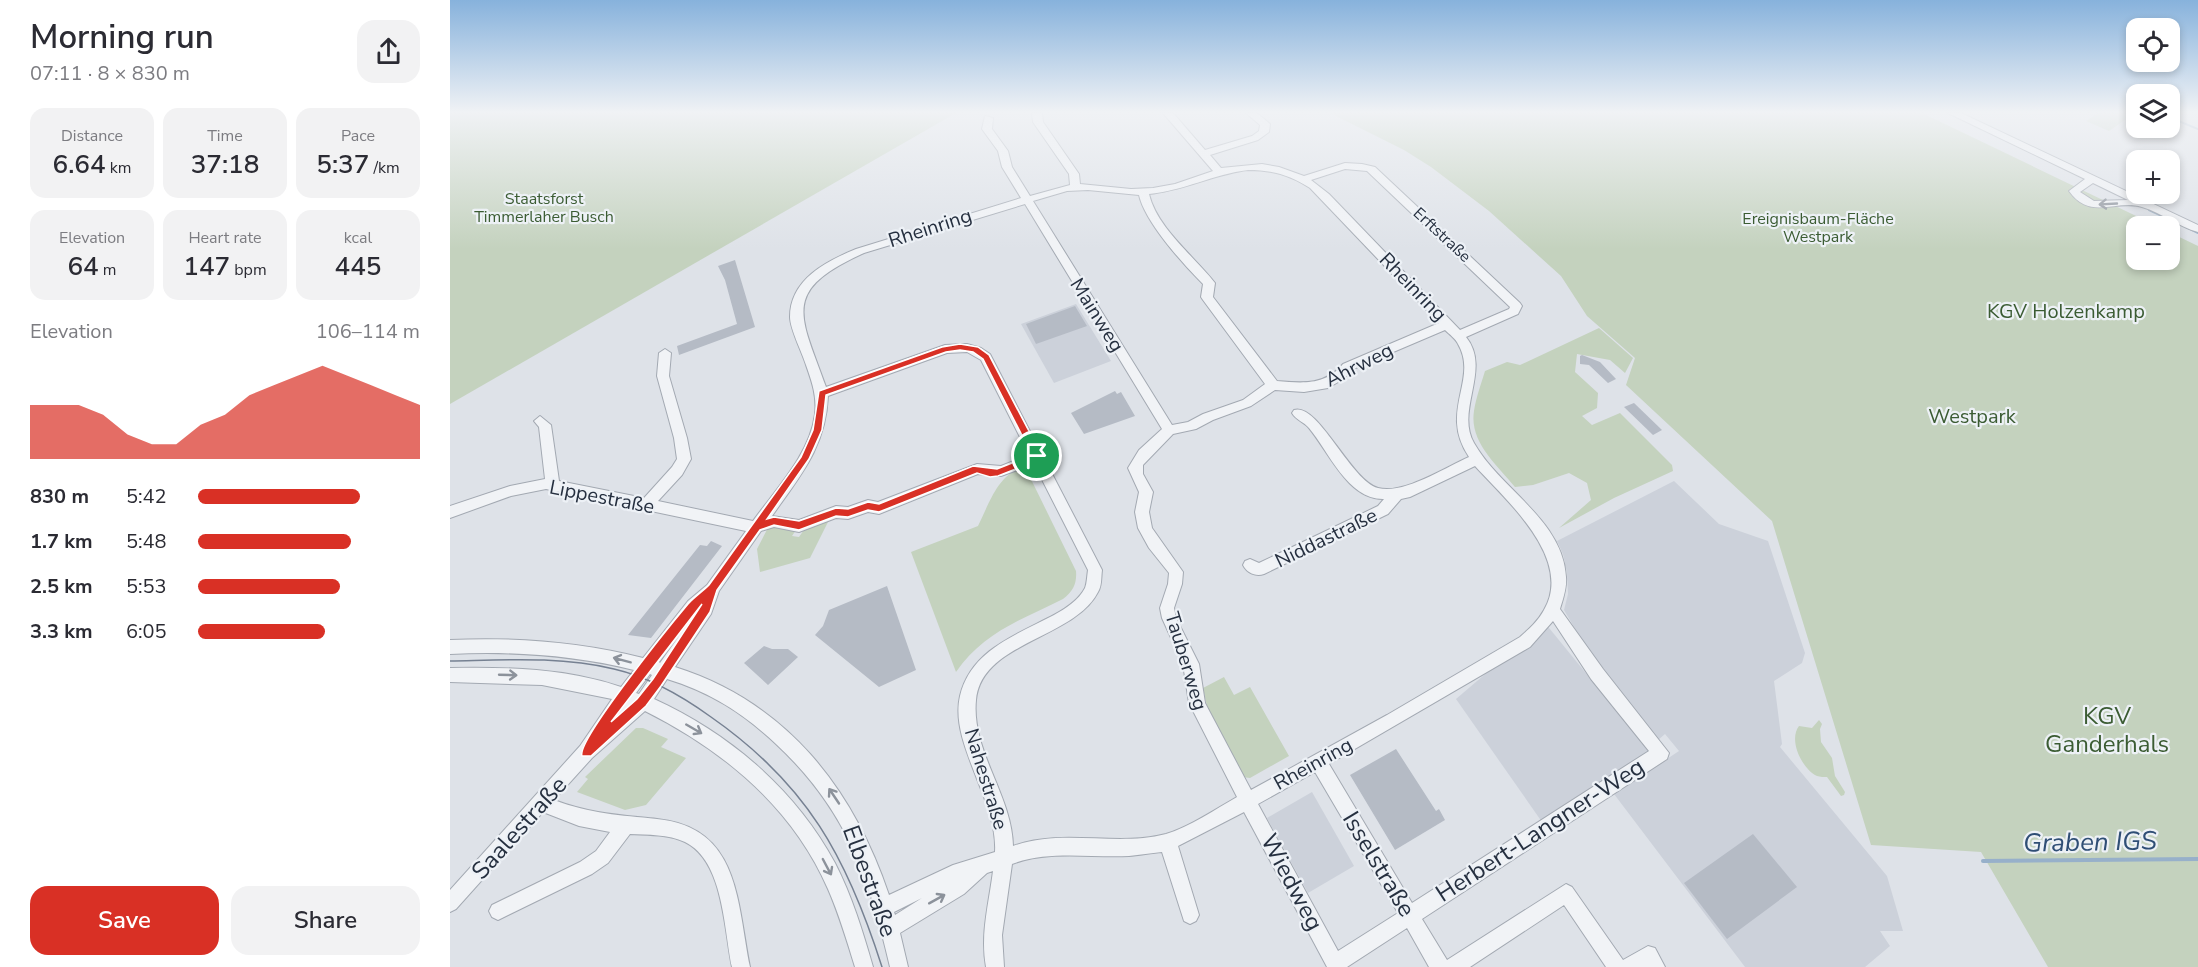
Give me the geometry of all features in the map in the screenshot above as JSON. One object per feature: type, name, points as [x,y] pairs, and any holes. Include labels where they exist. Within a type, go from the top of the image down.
[{"type":"street","name":"Mainweg","points":[[1006,158],[1007,167],[1026,199],[1169,430]]},
{"type":"street","points":[[1063,158],[1074,174],[1075,187]]},
{"type":"street","points":[[1207,158],[1219,172]]},
{"type":"street","points":[[2048,158],[2126,195]]},
{"type":"street","name":"Erftstraße","points":[[1304,179],[1351,165],[1359,165],[1375,171],[1516,306],[1509,315],[1460,335]]},
{"type":"street","name":"Rheinring","points":[[647,666],[693,606],[712,589],[812,446],[820,416],[822,393],[796,318],[800,296],[815,276],[851,254],[1026,199],[1075,187],[1143,192],[1168,188],[1219,172],[1249,167],[1270,167],[1304,179],[1324,196],[1460,335],[1468,350],[1471,369],[1461,423],[1467,444],[1477,459],[1528,516],[1550,546],[1559,578],[1552,611],[1545,623],[1525,642],[1318,761],[1168,842],[1130,847],[1046,847],[1004,856],[953,874],[884,907]]},
{"type":"street","points":[[2092,179],[2074,191],[2082,200],[2095,204],[2126,202]]},
{"type":"street","points":[[1143,192],[1147,208],[1192,266],[1209,283],[1207,297],[1273,386],[1247,403],[1219,412],[1191,426],[1169,430]]},
{"type":"street","points":[[2146,204],[2198,229]]},
{"type":"street","name":"Ahrweg","points":[[1273,386],[1292,388],[1328,384],[1342,376],[1347,367],[1448,324]]},
{"type":"street","name":"Nahestraße","points":[[822,393],[945,349],[960,347],[975,350],[986,357],[1089,556],[1096,577],[1093,591],[1084,603],[1069,615],[1022,637],[994,654],[976,674],[970,686],[967,705],[969,728],[999,810],[1003,829],[1004,856]]},
{"type":"street","points":[[646,505],[677,471],[684,459],[673,405],[667,395],[663,373],[665,353]]},
{"type":"street","name":"Niddastraße","points":[[1298,413],[1312,423],[1355,481],[1377,494],[1396,495],[1413,490],[1477,459]]},
{"type":"street","points":[[540,421],[545,425],[553,485]]},
{"type":"street","name":"Tauberweg","points":[[1169,430],[1138,460],[1135,468],[1137,478],[1145,489],[1146,501],[1142,512],[1154,543],[1176,572],[1175,584],[1167,608],[1173,627],[1191,664],[1197,703],[1248,800]]},
{"type":"street","name":"Lippestraße","points":[[450,512],[510,491],[536,485],[553,485],[756,527],[774,521],[799,526],[836,512],[848,513],[868,506],[879,508],[977,469],[990,473],[998,472],[1037,456]]},
{"type":"street","name":"Niddastraße","points":[[1250,566],[1259,570],[1354,525],[1383,510],[1396,495]]},
{"type":"street","name":"Rheinring","points":[[665,672],[706,609],[712,589]]},
{"type":"street","name":"Herbert-Langner-Weg","points":[[1359,948],[1661,753],[1597,674],[1560,618],[1552,611]]},
{"type":"street","name":"Elbestraße","points":[[450,647],[498,645],[550,648],[604,655],[702,684],[736,701],[766,724],[815,771],[839,803],[861,844],[884,907],[899,967]]},
{"type":"street","points":[[625,696],[647,666]]},
{"type":"street","points":[[642,703],[665,672]]},
{"type":"street","name":"Elbestraße","points":[[450,675],[547,678],[586,684],[625,696],[669,715],[729,752],[751,770],[790,810],[828,868],[846,909],[864,967]]},
{"type":"street","name":"Saalestraße","points":[[586,752],[612,711],[625,696]]},
{"type":"street","name":"Saalestraße","points":[[450,903],[586,752],[642,703]]},
{"type":"street","name":"Isselstraße","points":[[1318,761],[1440,967]]},
{"type":"street","name":"Wiedweg","points":[[1248,800],[1336,965],[1359,948]]},
{"type":"street","points":[[542,803],[579,819],[605,824],[680,830],[697,838],[711,854],[724,881],[741,967]]},
{"type":"street","points":[[498,910],[586,868],[602,857],[627,824]]},
{"type":"street","points":[[1168,842],[1190,915]]},
{"type":"street","points":[[995,967],[993,938],[1004,856]]},
{"type":"street","name":"Rheinring","points":[[890,929],[958,888],[981,866]]},
{"type":"street","points":[[1453,967],[1566,893],[1617,967]]},
{"type":"street","points":[[1629,967],[1648,955],[1656,967]]},
{"type":"shaded area","points":[[1076,304],[1111,361],[1054,383],[1021,324]]},
{"type":"shaded area","points":[[1674,481],[1719,524],[1768,541],[1805,653],[1802,663],[1774,681],[1782,744],[1780,747],[1887,876],[1903,931],[1880,931],[1890,946],[1865,967],[1745,967],[1614,794],[1679,751],[1665,734],[1657,741],[1597,666],[1564,610],[1568,594],[1567,573],[1563,554],[1557,541]]},
{"type":"shaded area","points":[[1545,623],[1651,753],[1542,822],[1456,699]]},
{"type":"shaded area","points":[[1312,792],[1354,866],[1308,893],[1267,818]]},
{"type":"green space","name":"Staatsforst Timmerlaher Busch","points":[[450,158],[878,158],[450,404]]},
{"type":"green space","name":"Westpark","points":[[1417,158],[2016,158],[2136,216],[2126,216],[2126,270],[2180,270],[2180,237],[2198,246],[2198,967],[2048,967],[1981,852],[1871,845],[1772,521],[1626,385],[1635,358],[1587,316],[1561,276],[1489,211]]},
{"type":"green space","points":[[1599,328],[1633,358],[1625,373],[1610,360],[1577,354],[1575,372],[1598,393],[1597,408],[1582,416],[1592,425],[1620,413],[1672,465],[1673,471],[1614,498],[1559,528],[1591,500],[1587,483],[1569,473],[1533,485],[1515,487],[1480,443],[1474,422],[1475,406],[1485,371],[1507,362],[1520,365]]},
{"type":"green space","points":[[1025,467],[1076,571],[1075,583],[1063,599],[1004,628],[991,637],[967,658],[956,672],[911,552],[978,526],[1001,482],[1016,470]]},
{"type":"green space","points":[[831,516],[810,558],[760,572],[757,549],[771,522],[798,527],[792,536],[799,537],[806,527]]},
{"type":"green space","points":[[1224,677],[1234,695],[1250,687],[1289,756],[1250,778],[1242,777],[1209,716],[1203,688]]},
{"type":"green space","points":[[1819,720],[1822,724],[1821,742],[1832,758],[1835,776],[1845,792],[1841,796],[1827,777],[1817,776],[1811,772],[1798,754],[1795,739],[1799,726],[1812,728]]},
{"type":"green space","points":[[636,728],[643,728],[668,739],[661,747],[686,758],[646,805],[625,810],[577,792],[588,779],[585,777]]},
{"type":"building","points":[[735,260],[755,327],[679,355],[677,346],[737,324],[725,280],[718,266]]},
{"type":"building","points":[[1075,306],[1087,326],[1036,344],[1026,324]]},
{"type":"building","points":[[1582,355],[1600,362],[1616,379],[1608,383],[1589,365],[1580,364]]},
{"type":"building","points":[[1115,391],[1117,394],[1121,392],[1135,416],[1084,434],[1071,413]]},
{"type":"building","points":[[1634,403],[1662,430],[1653,435],[1624,407]]},
{"type":"building","points":[[711,541],[722,546],[651,638],[628,635],[700,545],[707,546]]},
{"type":"building","points":[[887,586],[916,670],[879,687],[815,635],[823,626],[829,610]]},
{"type":"building","points":[[764,646],[772,649],[788,649],[798,657],[768,685],[744,663]]},
{"type":"building","points":[[1396,749],[1436,811],[1439,809],[1445,820],[1395,850],[1350,775]]},
{"type":"building","points":[[1753,834],[1797,887],[1727,939],[1684,883]]},
{"type":"waterway","points":[[2149,210],[2162,216]]},
{"type":"waterway","points":[[2186,227],[2198,233]]},
{"type":"waterway","name":"Graben IGS","points":[[1983,861],[2198,859]]},
{"type":"tram line","points":[[450,661],[553,660],[614,669],[665,688],[711,717],[744,742],[773,769],[798,797],[819,826],[838,857],[854,891],[882,967]]},
{"type":"route","points":[[1037,456],[986,357],[979,351],[960,347],[945,349],[822,393],[817,430],[805,459],[712,589],[693,606],[612,711],[586,752],[642,703],[706,609],[712,589],[756,527],[767,522],[774,521],[799,526],[836,512],[848,513],[868,506],[879,508],[977,469],[990,473],[998,472],[1037,456]]},
{"type":"park label","name":"Ereignisbaum-Fläche Westpark","points":[[1818,228]]},
{"type":"park label","name":"KGV Holzenkamp","points":[[2066,311]]},
{"type":"park label","name":"KGV Ganderhals","points":[[2107,730]]}]
